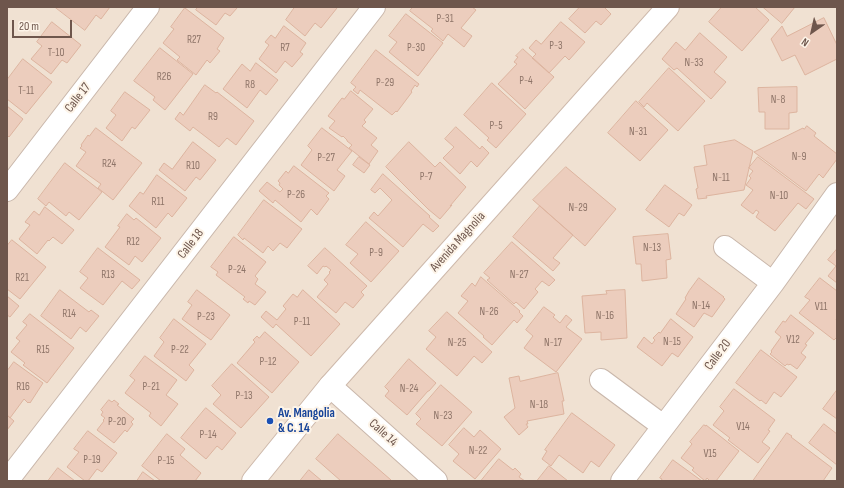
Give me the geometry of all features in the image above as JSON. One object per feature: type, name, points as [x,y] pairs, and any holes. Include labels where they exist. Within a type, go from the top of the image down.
[{"type":"street","name":"Calle 17","points":[[7,190],[148,7]]},
{"type":"street","name":"Calle 18","points":[[7,481],[374,7]]},
{"type":"street","name":"Avenida Magnolia","points":[[253,481],[330,386],[668,7]]},
{"type":"street","name":"Calle 20","points":[[622,481],[773,283],[837,194]]},
{"type":"street","points":[[726,247],[773,283]]},
{"type":"street","points":[[601,380],[663,426]]},
{"type":"street","name":"Calle 14","points":[[330,386],[436,481]]},
{"type":"shaded area","points":[[7,7],[837,7],[837,481],[7,481]]},
{"type":"building","points":[[55,7],[110,7],[101,19],[96,15],[85,30]]},
{"type":"building","points":[[198,7],[237,8],[230,16],[225,13],[216,25],[196,10]]},
{"type":"building","points":[[295,7],[337,8],[321,28],[315,23],[305,36],[286,20]]},
{"type":"building","points":[[413,7],[472,7],[476,10],[461,28],[472,36],[464,47],[448,34],[443,41],[431,31],[433,29],[410,11]]},
{"type":"building","points":[[580,7],[604,7],[611,14],[601,25],[596,21],[585,33],[569,19]]},
{"type":"building","points":[[722,7],[755,7],[769,20],[742,51],[709,22]]},
{"type":"building","points":[[763,7],[795,7],[782,23]]},
{"type":"building","points":[[185,8],[224,38],[217,49],[220,51],[210,63],[207,60],[196,75],[177,60],[180,57],[163,43],[174,29],[171,27]]},
{"type":"building","points":[[406,14],[443,43],[418,76],[389,52],[397,42],[389,36]]},
{"type":"building","points":[[824,18],[837,45],[837,59],[805,75],[795,55],[782,61],[771,39],[782,26],[787,36]]},
{"type":"building","points":[[52,22],[81,45],[67,63],[62,60],[51,74],[31,59],[42,46],[37,42]]},
{"type":"building","points":[[561,22],[585,42],[569,60],[565,56],[549,73],[532,58],[536,54],[529,48],[536,40],[541,44]]},
{"type":"building","points":[[284,26],[306,43],[300,52],[303,54],[292,67],[285,61],[276,73],[259,59],[269,45],[265,42],[271,35],[275,38]]},
{"type":"building","points":[[700,33],[727,57],[714,72],[726,82],[711,99],[677,68],[674,70],[662,59],[676,42],[685,50]]},
{"type":"building","points":[[160,48],[193,74],[165,110],[153,100],[155,97],[134,81]]},
{"type":"building","points":[[523,49],[554,77],[525,109],[498,84],[517,64],[514,62],[518,57],[516,56]]},
{"type":"building","points":[[376,50],[419,84],[417,87],[415,85],[411,91],[412,92],[397,112],[396,111],[392,115],[360,90],[358,94],[353,90],[356,87],[351,83]]},
{"type":"building","points":[[23,59],[52,82],[26,114],[7,99],[7,80]]},
{"type":"building","points":[[256,63],[278,80],[266,95],[260,90],[247,108],[223,89],[242,64],[250,71]]},
{"type":"building","points":[[669,68],[705,101],[678,131],[647,103],[644,107],[639,102]]},
{"type":"building","points":[[492,83],[526,114],[496,148],[487,140],[489,138],[464,115]]},
{"type":"building","points":[[205,85],[216,93],[217,92],[254,121],[236,145],[227,138],[219,147],[193,127],[190,131],[175,119],[180,112],[183,115]]},
{"type":"building","points":[[797,87],[797,112],[789,113],[789,129],[765,129],[765,112],[759,112],[758,88]]},
{"type":"building","points":[[351,91],[373,109],[364,120],[366,122],[362,126],[377,138],[371,145],[378,151],[369,164],[349,148],[352,145],[343,136],[342,137],[329,128],[335,121],[328,116],[342,98],[344,99]]},
{"type":"building","points":[[125,92],[150,110],[135,129],[132,127],[122,141],[106,128],[116,115],[111,111]]},
{"type":"building","points":[[636,101],[668,130],[640,161],[608,133]]},
{"type":"building","points":[[7,106],[23,119],[9,137],[7,135]]},
{"type":"building","points":[[807,126],[816,133],[814,136],[837,154],[837,159],[823,178],[819,174],[806,191],[754,152],[803,128],[804,129]]},
{"type":"building","points":[[456,127],[480,149],[482,146],[489,153],[477,167],[471,161],[460,174],[443,158],[454,147],[445,139]]},
{"type":"building","points":[[96,128],[142,163],[113,200],[98,188],[101,184],[76,166],[86,152],[80,148],[82,146],[81,145],[88,135],[89,136]]},
{"type":"building","points":[[322,128],[352,151],[337,170],[345,176],[334,191],[301,165],[312,150],[308,146]]},
{"type":"building","points":[[735,140],[753,151],[744,190],[706,196],[707,198],[698,199],[696,189],[698,188],[694,167],[707,165],[704,146]]},
{"type":"building","points":[[193,142],[216,160],[200,180],[196,177],[185,191],[159,170],[164,163],[172,169]]},
{"type":"building","points":[[409,142],[435,167],[440,162],[466,187],[440,219],[386,167]]},
{"type":"building","points":[[359,157],[370,165],[364,173],[353,165]]},
{"type":"building","points":[[758,157],[814,199],[806,209],[798,203],[775,231],[756,217],[759,212],[756,210],[753,214],[741,205],[753,190],[746,185],[751,178],[749,176],[753,171],[749,168]]},
{"type":"building","points":[[65,163],[102,192],[79,220],[69,212],[66,216],[49,202],[46,206],[38,199]]},
{"type":"building","points":[[294,166],[329,193],[326,196],[329,199],[317,215],[311,209],[301,222],[275,200],[273,203],[259,191],[267,182],[280,192],[283,189],[279,185],[280,183],[278,181],[286,171],[288,173]]},
{"type":"building","points":[[566,167],[616,209],[585,246],[533,200]]},
{"type":"building","points":[[383,174],[430,216],[429,217],[439,226],[433,232],[423,224],[403,247],[369,218],[374,212],[378,216],[392,200],[380,188],[375,193],[371,190]]},
{"type":"building","points":[[157,175],[187,198],[172,217],[168,213],[156,228],[129,206],[140,192],[143,194]]},
{"type":"building","points":[[665,185],[692,205],[684,216],[679,213],[669,227],[646,210]]},
{"type":"building","points":[[264,200],[302,229],[287,248],[280,243],[273,251],[268,246],[263,253],[238,235]]},
{"type":"building","points":[[540,206],[573,235],[553,258],[560,263],[553,271],[513,237]]},
{"type":"building","points":[[45,207],[74,230],[62,244],[53,237],[49,241],[48,240],[37,254],[19,239],[30,225],[25,222],[34,211],[39,215]]},
{"type":"building","points":[[127,214],[134,220],[136,218],[161,238],[142,262],[135,256],[129,265],[105,247],[120,227],[118,226]]},
{"type":"building","points":[[366,222],[399,251],[371,282],[350,263],[358,254],[346,245]]},
{"type":"building","points":[[668,234],[671,259],[666,260],[667,278],[642,281],[641,264],[636,264],[633,237]]},
{"type":"building","points":[[234,237],[266,262],[255,276],[258,279],[255,284],[266,292],[255,305],[249,301],[248,303],[243,299],[245,297],[216,275],[218,272],[211,267]]},
{"type":"building","points":[[12,240],[46,267],[20,299],[7,289],[7,246]]},
{"type":"building","points":[[512,242],[555,280],[549,286],[542,281],[535,289],[538,292],[524,309],[516,302],[514,304],[487,280],[490,278],[484,273]]},
{"type":"building","points":[[98,248],[140,280],[132,289],[122,281],[103,305],[80,288],[88,278],[80,272]]},
{"type":"building","points":[[325,248],[367,286],[361,292],[364,295],[353,308],[345,302],[336,313],[317,297],[328,284],[324,280],[331,270],[326,266],[323,266],[317,274],[308,266]]},
{"type":"building","points":[[837,249],[837,283],[828,276],[836,266],[828,260]]},
{"type":"building","points":[[481,277],[520,311],[519,312],[523,316],[517,323],[514,320],[492,345],[458,313],[468,301],[461,296],[472,283],[475,286]]},
{"type":"building","points":[[699,278],[725,299],[712,317],[704,313],[694,327],[676,314],[686,299],[685,298],[689,291]]},
{"type":"building","points":[[820,278],[837,291],[837,337],[834,340],[799,313],[810,300],[805,297]]},
{"type":"building","points":[[60,290],[89,312],[91,310],[99,316],[86,332],[80,327],[71,339],[41,316]]},
{"type":"building","points":[[197,290],[230,315],[211,340],[182,319],[192,305],[188,302]]},
{"type":"building","points":[[303,290],[340,324],[311,356],[276,324],[273,328],[261,317],[266,311],[277,320],[286,309],[283,306],[293,294],[297,297]]},
{"type":"building","points":[[625,290],[627,338],[601,340],[601,332],[585,333],[582,296],[607,294],[606,291]]},
{"type":"building","points":[[7,296],[19,306],[10,317],[7,315]]},
{"type":"building","points":[[544,307],[555,315],[553,317],[560,323],[566,315],[572,320],[566,327],[582,339],[556,372],[524,348],[533,336],[526,330]]},
{"type":"building","points":[[447,312],[492,352],[482,363],[474,356],[457,376],[426,349],[436,337],[429,331]]},
{"type":"building","points":[[30,314],[74,348],[47,383],[23,365],[25,363],[11,352],[20,341],[16,338],[27,325],[23,322]]},
{"type":"building","points":[[791,315],[814,333],[805,344],[807,345],[801,353],[806,357],[797,369],[790,364],[785,366],[770,354],[781,337],[775,332],[783,321],[785,322]]},
{"type":"building","points":[[174,319],[206,344],[189,365],[194,370],[186,381],[154,356],[164,342],[160,338]]},
{"type":"building","points":[[671,319],[693,337],[678,357],[672,353],[662,366],[637,347],[644,337],[652,344],[655,340],[653,338],[659,332],[660,333]]},
{"type":"building","points":[[265,332],[299,362],[272,393],[237,363],[255,342],[253,340],[257,336],[259,338]]},
{"type":"building","points":[[761,350],[797,377],[781,397],[774,392],[766,404],[736,383]]},
{"type":"building","points":[[145,356],[177,380],[166,395],[178,404],[161,426],[149,416],[151,413],[125,393],[135,380],[130,376]]},
{"type":"building","points":[[409,359],[436,383],[407,415],[385,396],[389,391],[385,387]]},
{"type":"building","points":[[14,362],[43,383],[30,403],[24,399],[10,418],[7,415],[7,368],[8,369]]},
{"type":"building","points":[[232,364],[269,397],[241,428],[213,404],[221,395],[212,386]]},
{"type":"building","points":[[558,373],[564,401],[562,401],[564,414],[527,421],[528,424],[526,424],[528,427],[519,435],[504,417],[515,408],[509,378],[519,376],[520,381]]},
{"type":"building","points":[[441,385],[472,412],[442,446],[416,424],[421,419],[416,414]]},
{"type":"building","points":[[734,389],[775,420],[768,430],[770,431],[762,442],[770,448],[758,463],[728,440],[730,438],[713,425],[724,411],[720,407]]},
{"type":"building","points":[[837,390],[837,419],[823,409]]},
{"type":"building","points":[[109,400],[112,402],[114,400],[119,404],[117,405],[134,419],[131,422],[133,424],[127,432],[125,430],[114,443],[97,430],[105,418],[101,415],[103,412],[101,410]]},
{"type":"building","points":[[206,408],[236,433],[222,450],[217,446],[206,459],[181,438]]},
{"type":"building","points":[[572,413],[615,445],[599,467],[591,461],[583,473],[559,455],[551,466],[542,459],[547,451],[545,450]]},
{"type":"building","points":[[7,415],[14,421],[7,430]]},
{"type":"building","points":[[824,424],[837,434],[837,465],[809,443]]},
{"type":"building","points":[[704,425],[739,451],[716,481],[710,481],[707,478],[705,481],[692,470],[694,468],[681,458],[692,444],[690,442]]},
{"type":"building","points":[[464,428],[474,437],[480,430],[501,449],[475,479],[453,461],[459,454],[449,445]]},
{"type":"building","points":[[88,431],[117,453],[102,472],[97,469],[88,481],[85,481],[67,467],[79,452],[74,449]]},
{"type":"building","points":[[787,433],[832,468],[823,481],[753,481]]},
{"type":"building","points":[[167,434],[185,449],[180,455],[201,473],[195,481],[161,481],[142,466]]},
{"type":"building","points":[[338,434],[391,481],[341,481],[316,459]]},
{"type":"building","points":[[499,459],[513,470],[515,468],[521,474],[519,477],[525,481],[481,481]]},
{"type":"building","points":[[673,460],[702,481],[661,481],[662,479],[660,478]]},
{"type":"building","points":[[549,466],[568,481],[537,481]]},
{"type":"building","points":[[58,468],[75,481],[48,481]]},
{"type":"building","points":[[309,470],[322,481],[300,481]]},
{"type":"building","points":[[143,472],[155,481],[137,481]]},
{"type":"place","name":"Av. Mangolia & C. 14","points":[[270,421]]}]
